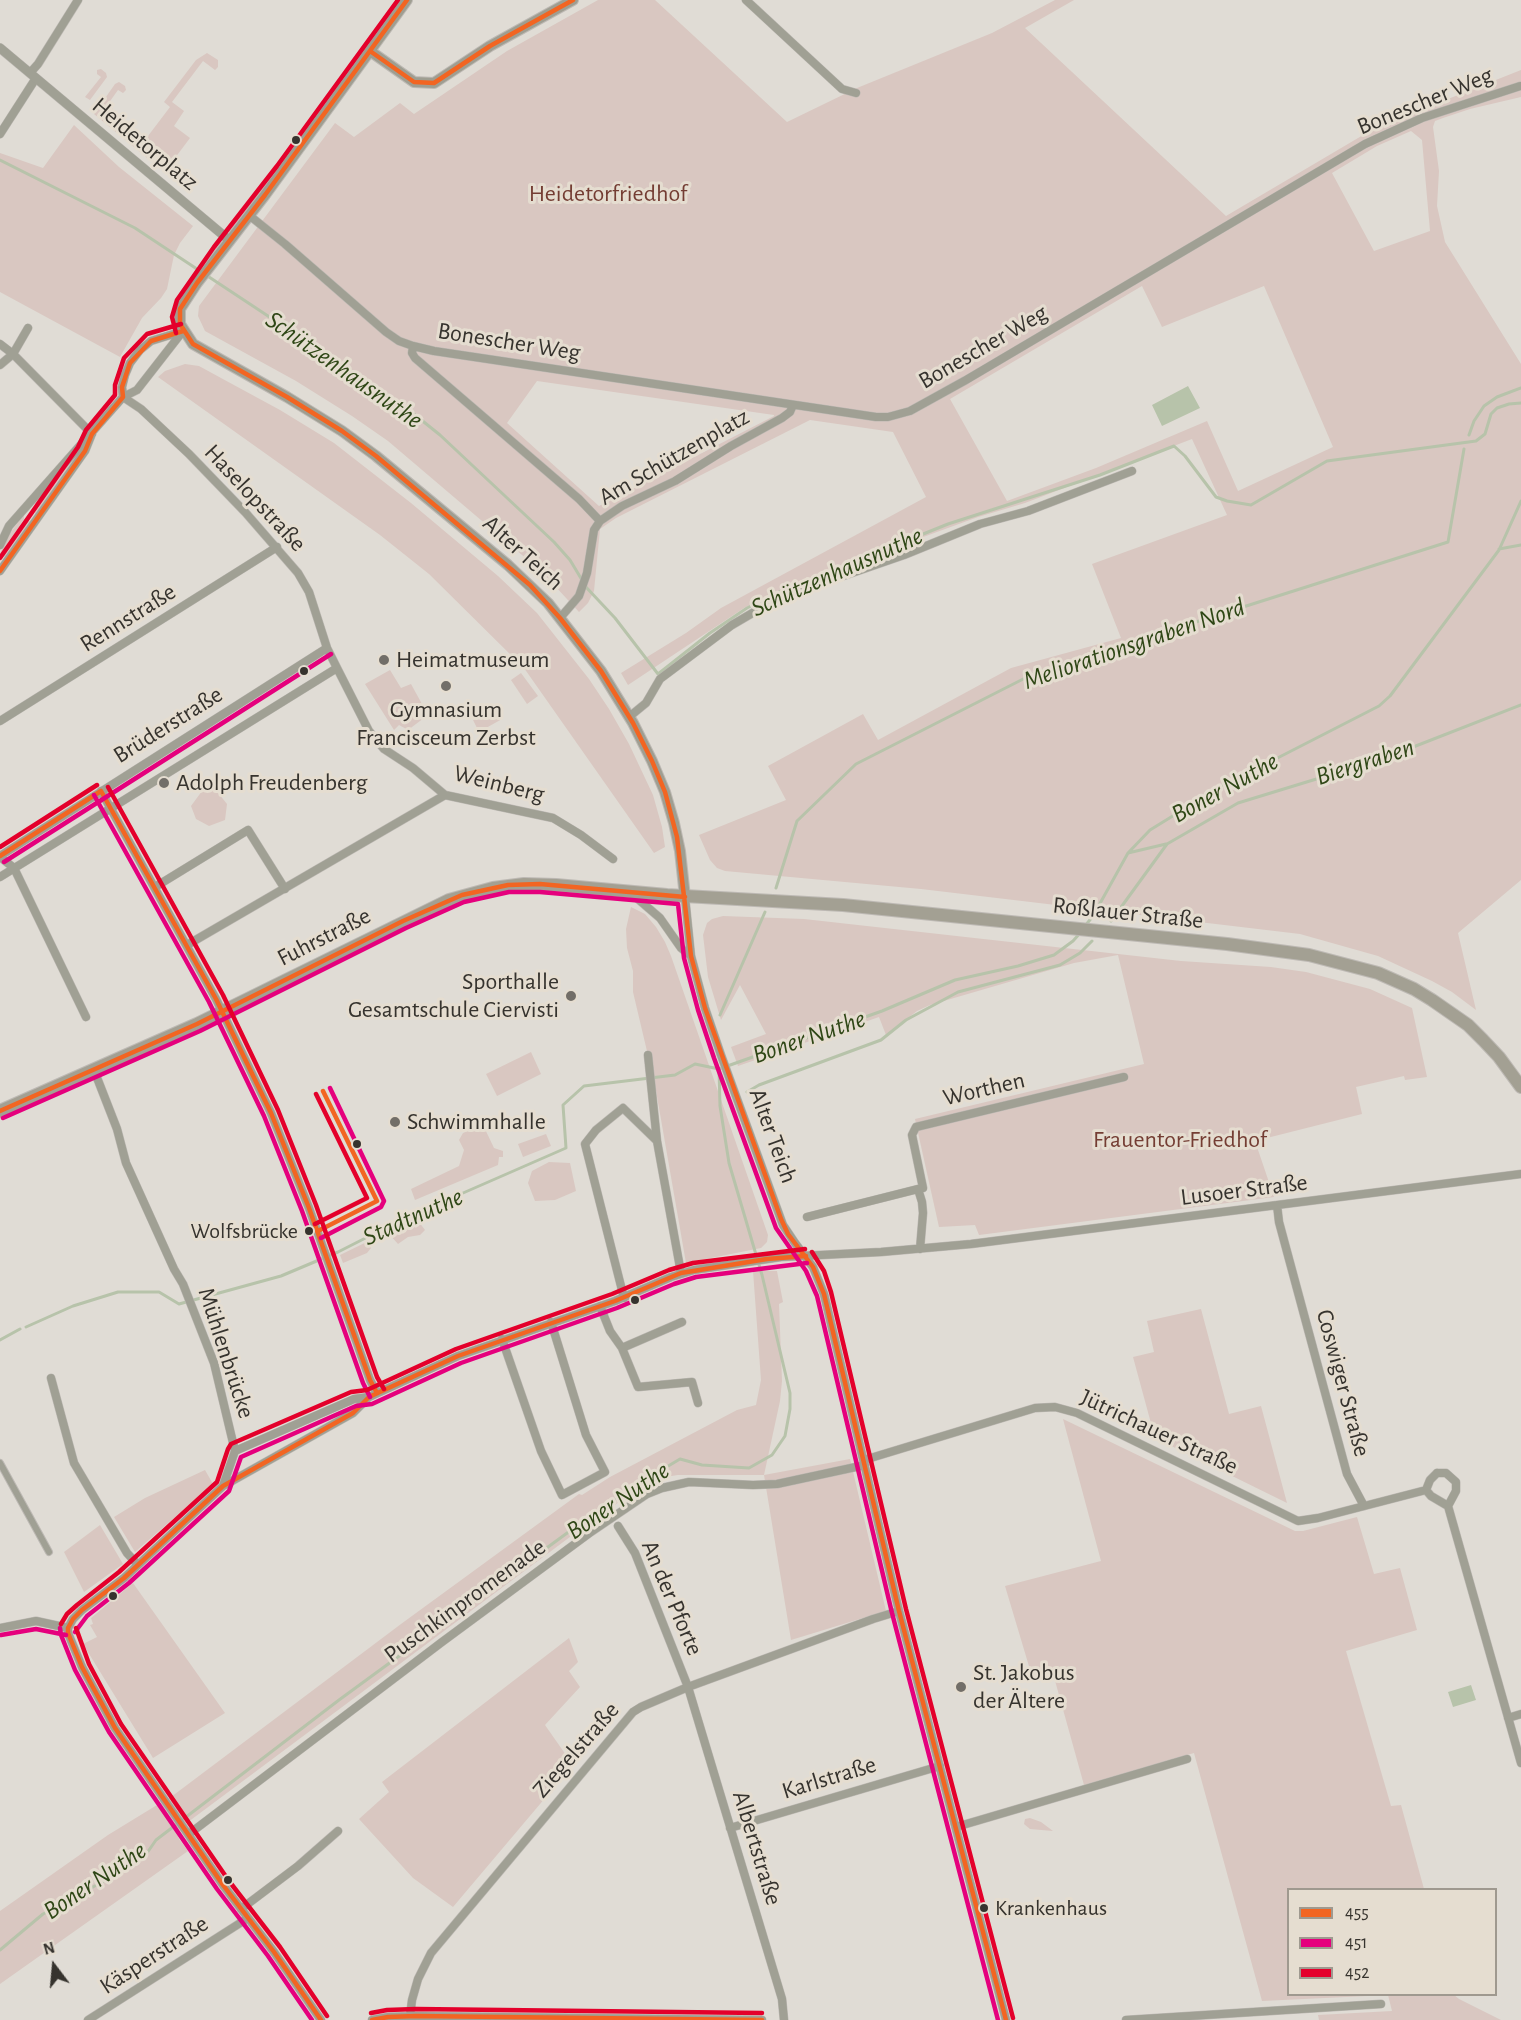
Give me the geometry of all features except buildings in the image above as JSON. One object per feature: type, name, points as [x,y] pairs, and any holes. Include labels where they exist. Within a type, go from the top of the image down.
[{"type":"main road","points":[[183,331],[179,317],[180,309],[197,283],[250,216],[407,0]]},
{"type":"main road","points":[[370,51],[414,82],[434,83],[490,46],[573,0]]},
{"type":"main road","name":"Alter Teich","points":[[183,331],[192,344],[342,430],[515,572],[560,618],[601,671],[652,761],[670,807],[680,851],[685,897]]},
{"type":"main road","name":"Fuhrstraße","points":[[0,1111],[222,1011],[402,921],[462,895],[524,884],[685,897]]},
{"type":"main road","name":"Roßlauer Straße","points":[[685,897],[843,905],[1285,951],[1330,960],[1378,973],[1414,989],[1449,1011],[1468,1025],[1499,1057],[1521,1087]]},
{"type":"street","points":[[0,134],[38,64],[78,0]]},
{"type":"street","points":[[746,0],[842,89],[856,93]]},
{"type":"street","name":"Heidetorplatz","points":[[0,48],[230,240]]},
{"type":"street","name":"Bonescher Weg","points":[[250,216],[386,332],[399,341],[414,346],[446,353],[876,417],[898,415],[910,411],[1130,285],[1365,144],[1422,118],[1520,86]]},
{"type":"street","points":[[0,365],[13,354],[28,328]]},
{"type":"street","points":[[123,397],[122,387],[125,375],[130,363],[140,350],[151,341],[183,331]]},
{"type":"street","points":[[0,545],[9,526],[123,397],[138,390],[183,331]]},
{"type":"street","points":[[0,344],[13,354],[92,434]]},
{"type":"street","name":"Bonescher Weg","points":[[414,346],[412,353],[416,358],[579,499],[600,521]]},
{"type":"street","name":"Haselopstraße","points":[[123,397],[141,409],[189,454],[277,547],[304,582],[327,648]]},
{"type":"street","name":"Am Schützenplatz","points":[[560,618],[576,600],[581,590],[587,573],[594,530],[600,521],[622,506],[675,481],[782,418],[790,412],[793,405]]},
{"type":"street","points":[[0,571],[85,451],[92,434]]},
{"type":"street","points":[[629,717],[646,703],[660,679],[732,625],[761,608],[791,594],[904,555],[980,524],[1028,511],[1132,471]]},
{"type":"street","name":"Rennstraße","points":[[0,721],[277,547]]},
{"type":"street","name":"Weinberg","points":[[327,648],[369,731],[384,749],[413,768],[445,795],[553,818],[613,859]]},
{"type":"street","name":"Brüderstraße","points":[[0,856],[327,648]]},
{"type":"street","name":"Brüderstraße","points":[[0,877],[337,668]]},
{"type":"street","points":[[101,791],[187,945],[272,1113],[324,1247],[370,1380],[373,1395]]},
{"type":"street","points":[[187,945],[445,795]]},
{"type":"street","points":[[155,887],[248,830],[285,889]]},
{"type":"street","points":[[0,856],[14,868],[86,1017]]},
{"type":"street","name":"Alter Teich","points":[[631,893],[660,918],[681,948],[691,956]]},
{"type":"street","name":"Alter Teich","points":[[685,897],[691,956],[705,1008],[727,1073],[783,1225],[817,1274],[824,1294],[899,1611],[1006,2020]]},
{"type":"street","points":[[648,1055],[657,1141],[681,1273]]},
{"type":"street","name":"Mühlenbrücke","points":[[94,1070],[113,1120],[126,1164],[187,1293],[214,1363],[235,1451]]},
{"type":"street","name":"Worthen","points":[[920,1249],[923,1214],[912,1135],[916,1127],[1124,1077]]},
{"type":"street","points":[[624,1298],[585,1144],[596,1130],[623,1108],[657,1141]]},
{"type":"street","name":"Lusoer Straße","points":[[373,1395],[458,1356],[624,1298],[681,1273],[806,1256],[971,1244],[1521,1174]]},
{"type":"street","points":[[807,1217],[920,1189]]},
{"type":"street","name":"Coswiger Straße","points":[[1276,1206],[1347,1474],[1364,1506]]},
{"type":"street","points":[[600,1306],[610,1331],[622,1348],[638,1387],[692,1382],[698,1403]]},
{"type":"street","points":[[502,1339],[541,1450],[562,1495],[604,1472],[586,1435],[551,1322]]},
{"type":"street","points":[[622,1348],[682,1322]]},
{"type":"street","points":[[51,1378],[74,1463],[127,1553],[138,1565]]},
{"type":"street","points":[[223,1486],[235,1451],[354,1399],[373,1395]]},
{"type":"street","points":[[321,2020],[115,1728],[96,1695],[71,1641],[68,1628],[82,1610],[138,1565],[223,1486],[353,1413],[373,1395]]},
{"type":"street","name":"Jütrichauer Straße","points":[[864,1463],[1035,1408],[1055,1407],[1077,1413],[1298,1521],[1307,1521],[1364,1506]]},
{"type":"street","points":[[0,1463],[49,1552]]},
{"type":"street","name":"Puschkinpromenade","points":[[187,1831],[598,1527],[647,1494],[689,1482],[777,1484],[864,1463]]},
{"type":"street","points":[[1448,1506],[1453,1500],[1457,1486],[1450,1475],[1442,1473],[1433,1476],[1426,1490],[1431,1496],[1448,1506],[1521,1763]]},
{"type":"street","points":[[1364,1506],[1426,1490]]},
{"type":"street","name":"An der Pforte","points":[[618,1526],[635,1553],[688,1687]]},
{"type":"street","name":"Ziegelstraße","points":[[410,2016],[418,1979],[431,1953],[628,1717],[640,1707],[688,1687],[899,1611]]},
{"type":"street","points":[[0,1628],[36,1621],[68,1628]]},
{"type":"street","name":"Albertstraße","points":[[688,1687],[782,1999],[784,2020]]},
{"type":"street","points":[[1508,1718],[1521,1714]]},
{"type":"street","points":[[956,1827],[1187,1759]]},
{"type":"street","name":"Karlstraße","points":[[730,1828],[940,1766]]},
{"type":"street","points":[[241,1909],[298,1866],[338,1831]]},
{"type":"street","name":"Käsperstraße","points":[[88,2020],[248,1918]]},
{"type":"street","points":[[1126,2020],[1381,2004]]},
{"type":"street","points":[[372,2020],[410,2016],[762,2020]]},
{"type":"green space","name":"Heidetorfriedhof","points":[[598,0],[655,0],[787,122],[857,88],[992,33],[1055,0],[1074,0],[1025,28],[1226,216],[1375,128],[1521,70],[1521,97],[1443,118],[1435,121],[1433,127],[1439,171],[1437,206],[1445,242],[1521,364],[1521,880],[1458,933],[1476,1010],[1452,992],[1378,956],[1300,934],[921,889],[725,871],[717,868],[710,860],[699,835],[786,800],[768,766],[863,714],[878,740],[1011,668],[1121,638],[1092,564],[1227,515],[1192,439],[1025,503],[978,517],[789,586],[744,608],[628,685],[621,673],[686,633],[721,608],[926,497],[893,432],[810,420],[616,518],[600,529],[594,591],[588,603],[579,612],[542,572],[388,441],[296,381],[205,331],[198,316],[199,306],[335,123],[354,137],[400,103],[414,114],[507,51]],"holes":[[[1411,131],[1422,140],[1430,231],[1374,251],[1332,173],[1377,146]],[[1142,286],[1162,327],[1264,286],[1333,447],[1238,491],[1207,421],[1096,468],[1007,501],[950,399]],[[537,381],[774,415],[599,506],[507,423]]]},
{"type":"green space","points":[[207,53],[218,60],[218,67],[215,70],[203,61],[172,102],[184,111],[174,126],[190,138],[172,162],[175,164],[172,167],[153,152],[147,158],[94,114],[115,84],[119,82],[125,86],[126,90],[123,93],[118,90],[108,104],[113,109],[109,116],[137,138],[148,136],[170,107],[164,102],[196,60]]},
{"type":"green space","points":[[101,69],[107,77],[90,100],[85,97],[101,77],[97,74],[97,70]]},
{"type":"green space","points":[[74,125],[119,167],[193,226],[174,255],[167,289],[142,318],[120,357],[0,292],[0,153],[43,168]]},
{"type":"green space","points":[[185,364],[199,366],[280,410],[334,443],[411,503],[498,576],[537,613],[589,679],[629,744],[653,795],[665,847],[654,853],[524,668],[429,574],[380,535],[158,377],[165,371]]},
{"type":"green space","points":[[78,451],[80,452],[35,516],[39,507],[35,504],[27,510]]},
{"type":"green space","points":[[24,514],[20,525],[23,527],[27,521],[32,521],[4,557],[0,554],[6,539]]},
{"type":"green space","points":[[390,670],[401,688],[411,684],[428,715],[408,730],[399,725],[394,730],[365,684]]},
{"type":"green space","points":[[521,673],[538,696],[527,704],[511,680]]},
{"type":"green space","points":[[496,707],[502,719],[479,732],[473,720]]},
{"type":"green space","points":[[215,789],[227,804],[225,820],[209,826],[196,819],[191,806],[202,791]]},
{"type":"green space","points":[[631,907],[645,914],[656,927],[671,956],[768,1235],[767,1242],[761,1248],[686,1263],[655,1085],[633,992],[633,971],[627,948],[626,929]]},
{"type":"green space","name":"Frauentor-Friedhof","points":[[723,916],[804,919],[1181,961],[1271,967],[1306,972],[1370,989],[1412,1008],[1427,1077],[1405,1080],[1404,1076],[1356,1087],[1362,1114],[1255,1141],[1274,1197],[979,1235],[975,1225],[939,1227],[915,1119],[1144,1064],[1118,955],[1074,963],[930,1005],[917,1011],[886,1035],[879,1017],[738,1066],[731,1047],[766,1034],[740,985],[721,1020],[708,977],[703,935],[707,923]]},
{"type":"green space","points":[[531,1052],[541,1074],[497,1096],[486,1074]]},
{"type":"green space","points":[[480,1126],[484,1127],[494,1148],[503,1151],[503,1157],[499,1157],[498,1165],[415,1200],[411,1189],[459,1166],[464,1150],[459,1140],[463,1133]]},
{"type":"green space","points":[[546,1134],[551,1146],[523,1157],[518,1144]]},
{"type":"green space","points":[[549,1162],[570,1163],[576,1191],[555,1200],[535,1201],[528,1183],[532,1171]]},
{"type":"green space","points":[[416,1218],[425,1230],[420,1235],[408,1237],[398,1244],[389,1234],[372,1243],[367,1253],[343,1263],[340,1255]]},
{"type":"green space","points":[[753,1271],[777,1271],[783,1302],[779,1304],[782,1381],[780,1401],[764,1475],[678,1475],[658,1478],[645,1484],[586,1525],[176,1831],[188,1851],[0,1984],[0,1911],[108,1835],[175,1794],[579,1494],[582,1495],[610,1477],[737,1410],[756,1405],[761,1380]]},
{"type":"green space","points":[[1201,1309],[1229,1414],[1261,1406],[1287,1503],[1155,1438],[1133,1357],[1154,1352],[1147,1321]]},
{"type":"green space","points":[[1063,1419],[1295,1531],[1357,1517],[1374,1574],[1400,1568],[1417,1630],[1346,1651],[1391,1806],[1401,1805],[1424,1888],[1287,1888],[1287,1996],[1367,1996],[1262,2001],[1194,1753],[1084,1785],[1054,1677],[1034,1683],[1005,1586],[1101,1561]]},
{"type":"green space","points":[[850,1459],[886,1611],[791,1640],[764,1475]]},
{"type":"green space","points":[[205,1470],[213,1484],[135,1552],[114,1517],[145,1498]]},
{"type":"green space","points":[[100,1525],[123,1564],[84,1592],[64,1552]]},
{"type":"green space","points":[[133,1583],[225,1713],[153,1758],[83,1644],[97,1637],[90,1625],[93,1624],[91,1618]]},
{"type":"green space","points":[[569,1638],[578,1662],[569,1671],[580,1687],[545,1725],[573,1765],[453,1907],[413,1878],[359,1819],[389,1792],[382,1782]]},
{"type":"green space","points":[[1030,1818],[1041,1822],[1053,1831],[1030,1829],[1024,1824],[1025,1819]]},
{"type":"green space","points":[[1388,1996],[1455,1996],[1501,2020],[1319,2020],[1318,2015],[1392,2011]]},
{"type":"shaded area","points":[[1188,386],[1200,408],[1162,426],[1152,405]]},
{"type":"shaded area","points":[[1471,1685],[1476,1700],[1453,1707],[1448,1692]]},
{"type":"waterway","name":"Schützenhausnuthe","points":[[0,160],[135,228],[404,406],[440,435],[554,542],[570,560],[582,580]]},
{"type":"waterway","points":[[1469,435],[1474,421],[1484,406],[1497,397],[1521,388]]},
{"type":"waterway","name":"Schützenhausnuthe","points":[[585,586],[615,618],[658,674],[710,633],[747,608],[777,593],[948,524],[1100,475],[1174,446],[1185,456],[1216,497],[1251,505],[1327,461],[1476,441],[1485,434],[1491,414],[1497,408],[1521,403]]},
{"type":"waterway","name":"Meliorationsgraben Nord","points":[[776,888],[797,821],[856,764],[1035,673],[1448,542],[1464,449]]},
{"type":"waterway","name":"Boner Nuthe","points":[[1085,926],[1093,916],[1128,853],[1150,830],[1215,790],[1379,706],[1390,696],[1499,550],[1521,501]]},
{"type":"waterway","points":[[1499,549],[1521,545]]},
{"type":"waterway","name":"Biergraben","points":[[1111,921],[1167,844],[1238,803],[1385,758],[1521,705]]},
{"type":"waterway","points":[[1128,853],[1166,844]]},
{"type":"waterway","name":"Meliorationsgraben Nord","points":[[720,1015],[765,912]]},
{"type":"waterway","name":"Stadtnuthe","points":[[26,1327],[73,1306],[118,1292],[159,1292],[179,1304],[281,1276],[338,1252],[399,1221],[566,1148],[563,1105],[584,1086],[675,1075],[695,1064],[719,1069],[882,1011],[955,980],[1018,966],[1054,955],[1081,932]]},
{"type":"waterway","name":"Biergraben","points":[[747,1092],[759,1085],[881,1040],[906,1020],[958,992],[1060,965],[1080,953],[1092,941]]},
{"type":"waterway","name":"Boner Nuthe","points":[[0,1950],[43,1914],[104,1881],[147,1853],[156,1840],[339,1700],[589,1517],[638,1484],[680,1459],[702,1465],[749,1468],[772,1455],[785,1436],[790,1409],[790,1393],[762,1275],[729,1163],[720,1106],[719,1069]]},
{"type":"waterway","name":"Stadtnuthe","points":[[0,1340],[20,1329]]},
{"type":"transit line","name":"452","points":[[176,333],[172,317],[177,300],[398,0]]},
{"type":"transit line","name":"455","points":[[407,0],[265,195],[197,283],[180,309],[180,324],[193,344],[287,397],[342,431],[376,456],[530,585],[560,618],[601,671],[633,723],[652,761],[665,792],[677,837],[691,956],[705,1008],[781,1219],[788,1234],[813,1267],[824,1294],[899,1611],[1006,2020]]},
{"type":"transit line","name":"455","points":[[370,51],[414,82],[434,83],[490,46],[573,0]]},
{"type":"transit line","name":"452","points":[[0,558],[78,447],[86,430],[115,395],[115,385],[124,358],[147,334],[181,324]]},
{"type":"transit line","name":"455","points":[[0,571],[85,451],[92,434],[123,397],[122,387],[130,363],[151,341],[183,331]]},
{"type":"transit line","name":"451","points":[[4,862],[331,654]]},
{"type":"transit line","name":"452","points":[[0,847],[97,785]]},
{"type":"transit line","name":"452","points":[[108,787],[223,995],[278,1110],[316,1205],[377,1377],[384,1389]]},
{"type":"transit line","name":"455","points":[[101,791],[216,999],[271,1113],[309,1208],[370,1380],[377,1393]]},
{"type":"transit line","name":"455","points":[[0,856],[101,791]]},
{"type":"transit line","name":"451","points":[[94,795],[209,1002],[264,1116],[302,1211],[370,1397]]},
{"type":"transit line","name":"455","points":[[0,1111],[197,1024],[403,921],[462,895],[508,885],[540,884],[685,897]]},
{"type":"transit line","name":"451","points":[[3,1118],[200,1031],[406,928],[464,902],[509,892],[540,892],[678,904],[684,958],[714,1058],[776,1228],[806,1271],[817,1296],[892,1613],[998,2020]]},
{"type":"transit line","name":"451","points":[[321,1238],[381,1207],[384,1201],[330,1088]]},
{"type":"transit line","name":"455","points":[[318,1231],[377,1201],[323,1091]]},
{"type":"transit line","name":"452","points":[[315,1224],[367,1198],[316,1094]]},
{"type":"transit line","name":"452","points":[[61,1624],[67,1614],[119,1572],[217,1482],[231,1444],[351,1392],[367,1390],[456,1349],[612,1294],[669,1270],[693,1263],[805,1249]]},
{"type":"transit line","name":"452","points":[[812,1252],[824,1271],[831,1292],[906,1609],[1013,2018]]},
{"type":"transit line","name":"455","points":[[68,1628],[82,1610],[124,1578],[223,1486],[353,1413],[369,1397],[458,1356],[615,1301],[681,1273],[767,1259],[806,1256]]},
{"type":"transit line","name":"451","points":[[75,1632],[87,1616],[129,1583],[229,1491],[241,1457],[356,1406],[372,1404],[461,1363],[617,1308],[674,1284],[696,1277],[807,1263]]},
{"type":"transit line","name":"451","points":[[60,1628],[75,1670],[109,1732],[217,1889],[268,1956],[312,2020]]},
{"type":"transit line","name":"455","points":[[68,1628],[82,1667],[115,1728],[223,1885],[274,1952],[321,2020]]},
{"type":"transit line","name":"452","points":[[76,1628],[89,1664],[121,1724],[229,1881],[280,1947],[327,2016]]},
{"type":"transit line","name":"451","points":[[1,1635],[36,1629],[66,1635]]},
{"type":"transit line","name":"452","points":[[371,2013],[416,2009],[762,2013]]},
{"type":"transit line","name":"455","points":[[372,2020],[416,2016],[762,2020]]},
{"type":"place","name":"Heimatmuseum","points":[[384,660]]},
{"type":"place","name":"Gymnasium Francisceum Zerbst","points":[[446,686]]},
{"type":"place","name":"Adolph Freudenberg","points":[[164,783]]},
{"type":"place","name":"Sporthalle Gesamtschule Ciervisti","points":[[571,996]]},
{"type":"place","name":"Schwimmhalle","points":[[395,1122]]},
{"type":"place","name":"Wolfsbrücke","points":[[309,1231]]},
{"type":"place","name":"St. Jakobus der Ältere","points":[[961,1687]]},
{"type":"place","name":"Krankenhaus","points":[[984,1908]]}]
